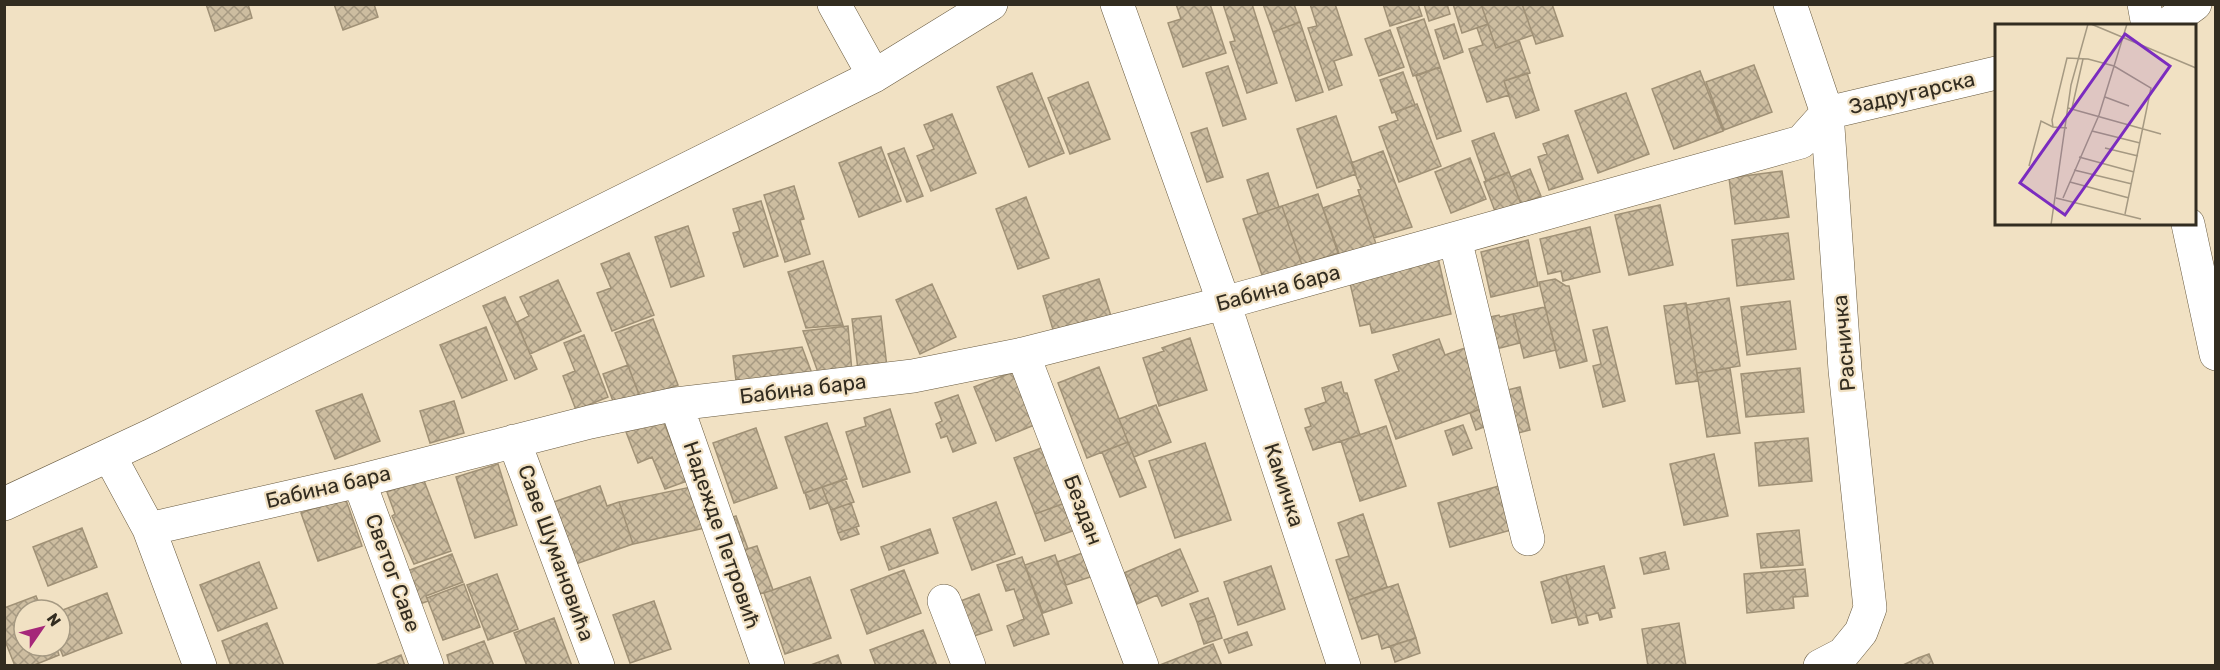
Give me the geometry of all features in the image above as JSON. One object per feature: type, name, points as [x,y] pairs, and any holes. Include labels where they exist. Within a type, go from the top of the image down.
[{"type":"street","points":[[834,4],[874,76]]},
{"type":"street","points":[[4,504],[109,455],[874,76],[991,4]]},
{"type":"street","name":"Камичка","points":[[1117,4],[1224,303],[1344,666]]},
{"type":"street","name":"Расничка","points":[[1790,4],[1827,113],[1845,370],[1870,608],[1861,632],[1843,654],[1820,666]]},
{"type":"street","points":[[2144,4],[2148,24]]},
{"type":"street","points":[[2168,24],[2195,4]]},
{"type":"street","name":"Задругарска","points":[[1827,113],[1995,73]]},
{"type":"street","name":"Бабина бара","points":[[149,529],[360,481],[590,422],[676,404],[913,376],[1023,354],[1224,303],[1801,142],[1827,113]]},
{"type":"street","points":[[2188,225],[2216,354]]},
{"type":"street","points":[[1455,238],[1528,539]]},
{"type":"street","name":"Бездан","points":[[1023,354],[1142,666]]},
{"type":"street","name":"Надежде Петровић","points":[[676,404],[768,666]]},
{"type":"street","name":"Саве Шумановића","points":[[514,441],[598,666]]},
{"type":"street","points":[[109,455],[149,529],[200,666]]},
{"type":"street","name":"Светог Саве","points":[[360,481],[427,666]]},
{"type":"street","points":[[944,601],[969,666]]},
{"type":"building","points":[[206,4],[248,4],[252,18],[215,31]]},
{"type":"building","points":[[334,4],[374,4],[378,17],[343,30]]},
{"type":"building","points":[[1176,4],[1210,4],[1226,53],[1183,67],[1168,23],[1181,19]]},
{"type":"building","points":[[1223,4],[1252,4],[1277,83],[1247,93],[1230,42],[1235,41]]},
{"type":"building","points":[[1263,4],[1294,4],[1300,22],[1273,32]]},
{"type":"building","points":[[1310,4],[1335,4],[1352,55],[1334,61],[1342,85],[1329,90],[1308,28],[1317,26]]},
{"type":"building","points":[[1383,4],[1418,4],[1422,16],[1390,26]]},
{"type":"building","points":[[1424,4],[1447,4],[1450,14],[1429,21]]},
{"type":"building","points":[[1453,4],[1481,4],[1488,24],[1462,33]]},
{"type":"building","points":[[1481,4],[1522,4],[1533,35],[1496,48]]},
{"type":"building","points":[[1522,4],[1552,4],[1563,36],[1536,44]]},
{"type":"building","points":[[1424,19],[1440,67],[1413,76],[1397,28]]},
{"type":"building","points":[[1300,22],[1323,92],[1296,101],[1273,32]]},
{"type":"building","points":[[1454,24],[1463,52],[1444,59],[1435,30]]},
{"type":"building","points":[[1488,24],[1496,48],[1519,40],[1530,73],[1504,81],[1509,95],[1487,102],[1469,49],[1483,45],[1477,28]]},
{"type":"building","points":[[1390,30],[1404,67],[1379,76],[1365,39]]},
{"type":"building","points":[[1754,65],[1772,112],[1724,130],[1706,82]]},
{"type":"building","points":[[1228,66],[1246,119],[1223,126],[1206,73]]},
{"type":"building","points":[[1440,67],[1461,131],[1437,139],[1416,76]]},
{"type":"building","points":[[1700,71],[1723,131],[1674,149],[1652,89]]},
{"type":"building","points":[[1403,72],[1415,105],[1392,113],[1380,80]]},
{"type":"building","points":[[1032,73],[1064,153],[1029,167],[997,87]]},
{"type":"building","points":[[1527,73],[1539,110],[1516,118],[1504,81]]},
{"type":"building","points":[[1088,82],[1110,139],[1070,154],[1048,98]]},
{"type":"building","points":[[1626,93],[1649,154],[1598,173],[1575,111]]},
{"type":"building","points":[[1417,104],[1441,166],[1399,182],[1379,127],[1398,120],[1395,112]]},
{"type":"building","points":[[952,114],[976,173],[931,191],[917,156],[934,149],[924,125]]},
{"type":"building","points":[[1336,116],[1356,174],[1317,188],[1297,129]]},
{"type":"building","points":[[1207,128],[1223,177],[1207,182],[1191,133]]},
{"type":"building","points":[[1494,133],[1509,172],[1486,181],[1472,141]]},
{"type":"building","points":[[1568,135],[1583,179],[1549,190],[1538,157],[1547,154],[1543,144]]},
{"type":"building","points":[[881,147],[901,201],[859,217],[839,163]]},
{"type":"building","points":[[904,148],[923,196],[907,202],[888,154]]},
{"type":"building","points":[[1383,151],[1412,227],[1374,238],[1358,190],[1361,189],[1351,163]]},
{"type":"building","points":[[1470,158],[1486,199],[1451,213],[1435,172]]},
{"type":"building","points":[[1530,169],[1541,196],[1521,204],[1511,177]]},
{"type":"building","points":[[1782,171],[1789,217],[1735,224],[1729,178]]},
{"type":"building","points":[[1509,172],[1521,204],[1496,214],[1484,182]]},
{"type":"building","points":[[1268,173],[1279,207],[1258,214],[1247,180]]},
{"type":"building","points":[[794,186],[804,219],[800,220],[810,254],[785,262],[764,195]]},
{"type":"building","points":[[1318,194],[1338,253],[1302,265],[1282,206]]},
{"type":"building","points":[[1360,195],[1377,247],[1341,259],[1323,208]]},
{"type":"building","points":[[1026,197],[1049,258],[1018,269],[996,209]]},
{"type":"building","points":[[761,201],[778,256],[744,267],[733,233],[740,231],[733,209]]},
{"type":"building","points":[[1660,205],[1673,265],[1629,275],[1615,215]]},
{"type":"building","points":[[1282,206],[1302,265],[1263,278],[1243,219]]},
{"type":"building","points":[[688,226],[704,276],[671,287],[655,237]]},
{"type":"building","points":[[1590,227],[1600,272],[1563,281],[1561,271],[1548,274],[1540,239]]},
{"type":"building","points":[[1788,233],[1794,279],[1737,286],[1732,240]]},
{"type":"building","points":[[1528,240],[1538,286],[1491,297],[1481,252]]},
{"type":"building","points":[[629,253],[654,315],[612,331],[597,293],[611,288],[601,264]]},
{"type":"building","points":[[1438,258],[1451,314],[1372,333],[1370,324],[1360,326],[1349,279]]},
{"type":"building","points":[[823,261],[843,325],[806,328],[788,272]]},
{"type":"building","points":[[1099,279],[1111,316],[1054,333],[1043,296]]},
{"type":"building","points":[[1555,279],[1569,286],[1587,361],[1560,368],[1539,282]]},
{"type":"building","points":[[558,280],[581,331],[530,354],[517,322],[529,316],[520,297]]},
{"type":"building","points":[[932,284],[956,337],[920,354],[896,300]]},
{"type":"building","points":[[505,297],[537,369],[515,379],[483,306]]},
{"type":"building","points":[[1729,298],[1740,366],[1697,373],[1686,305]]},
{"type":"building","points":[[1790,301],[1796,349],[1747,355],[1741,307]]},
{"type":"building","points":[[1686,303],[1698,381],[1676,384],[1664,306]]},
{"type":"building","points":[[1545,307],[1556,350],[1524,358],[1513,314]]},
{"type":"building","points":[[1513,314],[1520,343],[1488,351],[1480,319]]},
{"type":"building","points":[[881,316],[887,367],[858,370],[852,319]]},
{"type":"building","points":[[653,319],[678,385],[641,399],[615,333]]},
{"type":"building","points":[[848,326],[852,372],[819,375],[803,331]]},
{"type":"building","points":[[486,327],[507,380],[462,398],[440,345]]},
{"type":"building","points":[[1607,327],[1625,401],[1603,407],[1593,366],[1601,364],[1593,330]]},
{"type":"building","points":[[584,335],[608,397],[576,410],[563,376],[575,371],[564,343]]},
{"type":"building","points":[[1190,338],[1207,390],[1159,406],[1143,358]]},
{"type":"building","points":[[1439,339],[1445,355],[1468,347],[1489,406],[1396,439],[1375,380],[1399,371],[1393,355]]},
{"type":"building","points":[[802,347],[814,379],[737,389],[733,356]]},
{"type":"building","points":[[628,365],[639,395],[614,404],[603,374]]},
{"type":"building","points":[[1099,367],[1128,442],[1087,458],[1058,383]]},
{"type":"building","points":[[1730,368],[1740,433],[1707,437],[1697,373]]},
{"type":"building","points":[[1800,368],[1804,412],[1746,417],[1741,374]]},
{"type":"building","points":[[1013,372],[1034,425],[996,441],[974,387]]},
{"type":"building","points":[[1341,382],[1344,393],[1347,393],[1360,435],[1313,450],[1305,428],[1311,426],[1305,409],[1326,402],[1322,388]]},
{"type":"building","points":[[1520,387],[1530,430],[1510,435],[1499,392]]},
{"type":"building","points":[[362,394],[380,441],[335,459],[316,411]]},
{"type":"building","points":[[958,395],[976,443],[953,452],[947,436],[941,438],[936,424],[942,421],[935,403]]},
{"type":"building","points":[[454,401],[464,433],[430,443],[420,411]]},
{"type":"building","points":[[1156,405],[1171,442],[1134,457],[1119,419]]},
{"type":"building","points":[[1483,408],[1489,425],[1476,430],[1470,413]]},
{"type":"building","points":[[890,409],[910,472],[863,487],[846,432],[866,426],[864,418]]},
{"type":"building","points":[[662,418],[687,481],[665,489],[652,457],[638,463],[626,432]]},
{"type":"building","points":[[827,423],[847,479],[804,493],[785,437]]},
{"type":"building","points":[[1463,425],[1472,448],[1453,455],[1445,431]]},
{"type":"building","points":[[1386,426],[1406,486],[1360,501],[1341,441]]},
{"type":"building","points":[[756,428],[777,488],[734,503],[713,443]]},
{"type":"building","points":[[1808,438],[1812,481],[1759,486],[1755,443]]},
{"type":"building","points":[[1128,442],[1146,487],[1120,497],[1102,452]]},
{"type":"building","points":[[1205,443],[1231,520],[1175,538],[1149,461]]},
{"type":"building","points":[[1044,447],[1065,503],[1035,514],[1014,458]]},
{"type":"building","points":[[1714,454],[1728,516],[1684,525],[1670,464]]},
{"type":"building","points":[[498,464],[517,525],[475,538],[456,477]]},
{"type":"building","points":[[423,478],[451,551],[414,564],[392,516],[395,514],[387,492]]},
{"type":"building","points":[[845,479],[854,502],[831,510],[822,487]]},
{"type":"building","points":[[600,486],[607,506],[619,502],[633,544],[570,566],[548,504]]},
{"type":"building","points":[[1499,486],[1511,530],[1450,547],[1438,503]]},
{"type":"building","points":[[691,487],[705,528],[633,544],[619,502]]},
{"type":"building","points":[[822,487],[828,503],[810,509],[805,493]]},
{"type":"building","points":[[345,497],[362,546],[318,561],[301,513]]},
{"type":"building","points":[[996,502],[1015,554],[972,570],[953,518]]},
{"type":"building","points":[[851,503],[859,526],[838,533],[831,510]]},
{"type":"building","points":[[1065,503],[1075,530],[1045,541],[1035,514]]},
{"type":"building","points":[[1363,514],[1387,587],[1349,600],[1336,560],[1349,556],[1338,523]]},
{"type":"building","points":[[736,516],[748,549],[734,553],[723,520]]},
{"type":"building","points":[[856,527],[859,534],[841,540],[838,533]]},
{"type":"building","points":[[82,528],[97,567],[48,586],[33,547]]},
{"type":"building","points":[[930,529],[938,553],[889,570],[881,547]]},
{"type":"building","points":[[1799,530],[1803,565],[1761,568],[1757,534]]},
{"type":"building","points":[[757,546],[773,590],[750,597],[734,553]]},
{"type":"building","points":[[1180,549],[1198,591],[1162,606],[1157,595],[1137,604],[1124,573]]},
{"type":"building","points":[[1088,551],[1096,575],[1066,585],[1057,562]]},
{"type":"building","points":[[1665,552],[1669,569],[1644,574],[1640,558]]},
{"type":"building","points":[[452,554],[463,582],[426,596],[428,601],[409,608],[397,575]]},
{"type":"building","points":[[1055,555],[1072,603],[1043,613],[1025,565]]},
{"type":"building","points":[[1022,557],[1049,634],[1014,646],[1007,626],[1024,619],[1014,589],[1006,591],[997,565]]},
{"type":"building","points":[[259,562],[277,608],[218,631],[200,585]]},
{"type":"building","points":[[1271,566],[1285,609],[1238,625],[1224,582]]},
{"type":"building","points":[[1604,566],[1615,608],[1610,609],[1612,617],[1600,620],[1598,613],[1586,616],[1588,623],[1579,625],[1566,575]]},
{"type":"building","points":[[1805,569],[1808,596],[1793,597],[1794,608],[1747,613],[1744,574]]},
{"type":"building","points":[[904,570],[921,613],[867,634],[851,590]]},
{"type":"building","points":[[497,574],[518,629],[488,640],[467,585]]},
{"type":"building","points":[[1566,575],[1577,617],[1552,623],[1541,582]]},
{"type":"building","points":[[810,577],[831,638],[785,654],[764,593]]},
{"type":"building","points":[[464,584],[480,627],[443,640],[427,598]]},
{"type":"building","points":[[1398,584],[1416,638],[1382,649],[1378,634],[1362,639],[1349,600]]},
{"type":"building","points":[[107,593],[122,633],[72,652],[72,606]]},
{"type":"building","points":[[979,594],[992,630],[971,637],[958,602]]},
{"type":"building","points":[[1208,598],[1215,616],[1197,622],[1190,604]]},
{"type":"building","points":[[654,601],[671,649],[630,663],[613,615]]},
{"type":"building","points":[[12,605],[12,658],[52,658],[32,666],[15,666],[4,638],[4,608]]},
{"type":"building","points":[[1215,616],[1222,638],[1204,644],[1197,622]]},
{"type":"building","points":[[554,618],[572,666],[527,666],[514,633]]},
{"type":"building","points":[[267,623],[284,666],[231,666],[222,641]]},
{"type":"building","points":[[1679,623],[1686,666],[1648,666],[1642,629]]},
{"type":"building","points":[[923,630],[937,666],[876,666],[870,650]]},
{"type":"building","points":[[1247,632],[1252,645],[1229,653],[1224,640]]},
{"type":"building","points":[[1416,638],[1420,653],[1395,662],[1390,646]]},
{"type":"building","points":[[484,641],[494,666],[450,666],[447,655]]},
{"type":"building","points":[[1213,644],[1222,666],[1160,665]]},
{"type":"building","points":[[1929,654],[1934,666],[1901,666],[1918,658]]},
{"type":"building","points":[[401,655],[405,666],[373,666]]},
{"type":"building","points":[[838,655],[842,666],[808,666]]}]
